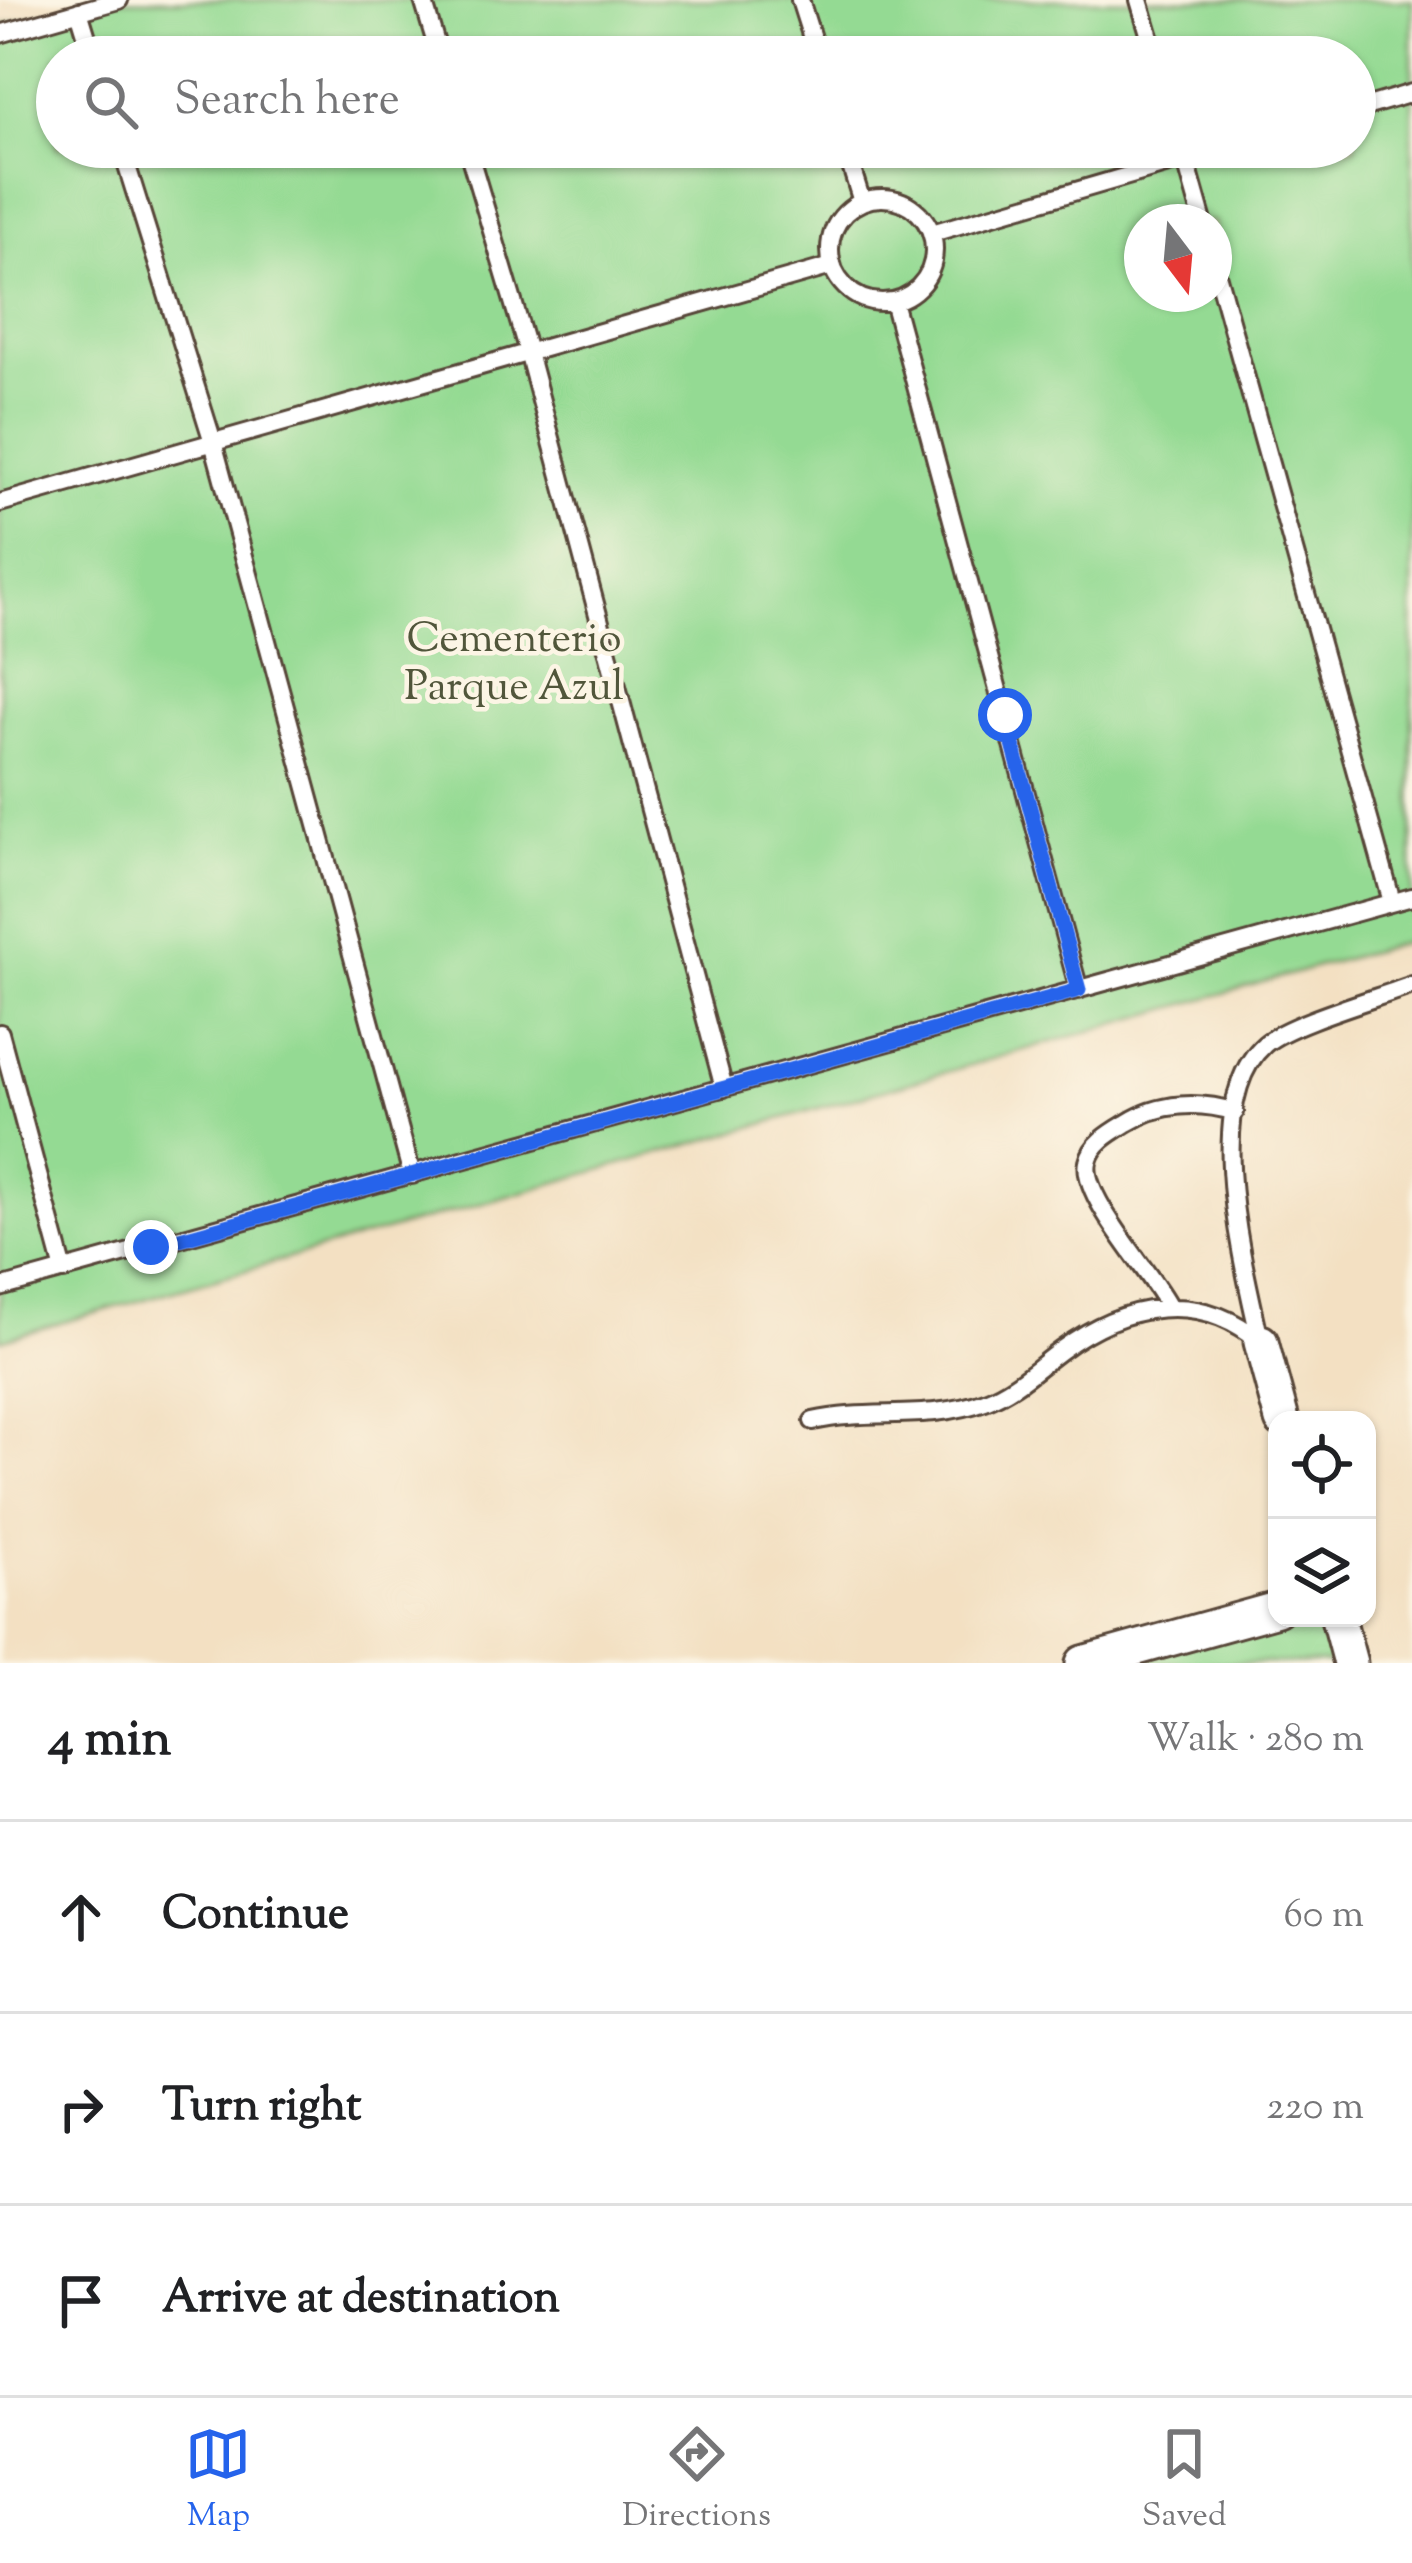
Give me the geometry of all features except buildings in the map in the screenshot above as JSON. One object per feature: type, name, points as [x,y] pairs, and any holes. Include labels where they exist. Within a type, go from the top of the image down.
[{"type":"street","points":[[1261,1342],[1280,1411]]},
{"type":"street","points":[[1083,1663],[1268,1612]]},
{"type":"street","points":[[1340,1627],[1350,1663]]},
{"type":"lane","points":[[0,34],[119,0]]},
{"type":"lane","points":[[423,0],[434,36]]},
{"type":"lane","points":[[800,0],[811,36]]},
{"type":"lane","points":[[1139,0],[1150,36]]},
{"type":"lane","points":[[79,11],[87,36]]},
{"type":"lane","points":[[1376,104],[1412,93]]},
{"type":"lane","points":[[128,168],[213,442],[412,1175]]},
{"type":"lane","points":[[473,168],[724,1088]]},
{"type":"lane","points":[[851,168],[862,202]]},
{"type":"lane","points":[[932,233],[1137,168]]},
{"type":"lane","points":[[1188,168],[1198,204]]},
{"type":"lane","points":[[879,198],[911,207],[932,233],[931,268],[922,283],[893,301],[862,298],[839,280],[832,266],[832,235],[849,210],[862,202],[879,198]]},
{"type":"lane","points":[[0,502],[832,266]]},
{"type":"lane","points":[[893,301],[1079,990]]},
{"type":"lane","points":[[1228,312],[1392,902]]},
{"type":"lane","points":[[0,1288],[1412,896]]},
{"type":"lane","points":[[1261,1342],[1232,1181],[1235,1112],[1246,1064],[1269,1040],[1412,985]]},
{"type":"lane","points":[[0,1033],[64,1270]]},
{"type":"lane","points":[[1169,1307],[1155,1278],[1104,1212],[1090,1183],[1088,1162],[1103,1138],[1136,1117],[1204,1103],[1235,1112]]},
{"type":"lane","points":[[813,1421],[917,1415],[985,1401],[1020,1384],[1062,1349],[1112,1319],[1169,1307],[1196,1308],[1237,1322],[1261,1342]]},
{"type":"green space","name":"Cementerio Parque Azul","points":[[91,0],[1412,0],[1412,940],[0,1340],[0,26]]},
{"type":"green space","points":[[1268,1620],[1268,1627],[1340,1627],[1350,1663],[1083,1663]]},
{"type":"route","points":[[151,1247],[1079,990],[1005,715]]}]
